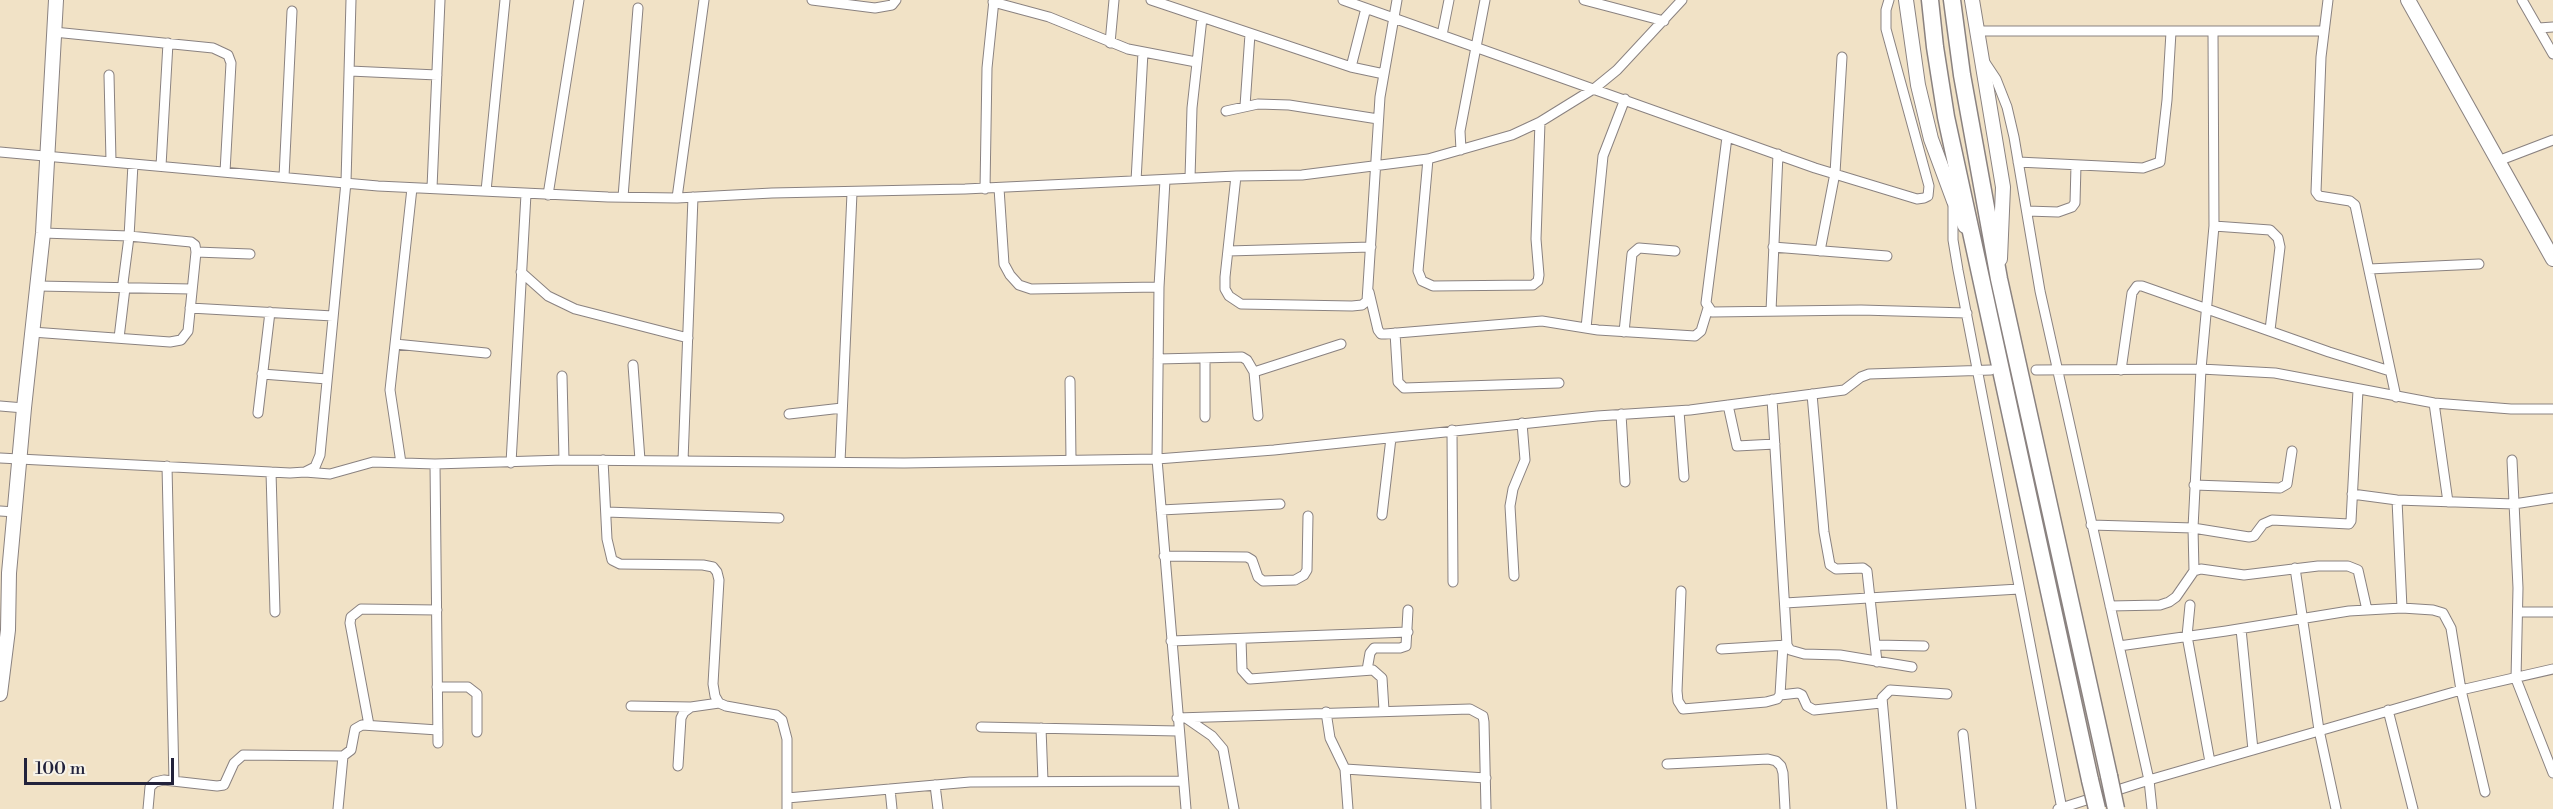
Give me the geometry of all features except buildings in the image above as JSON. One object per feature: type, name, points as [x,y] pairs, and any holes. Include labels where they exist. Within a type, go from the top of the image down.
[{"type":"highway","points":[[1930,0],[1946,117],[2097,809]]},
{"type":"highway","points":[[1952,0],[1972,133],[2000,279],[2116,809]]},
{"type":"street","points":[[0,694],[8,630],[9,573],[24,408],[43,234],[56,0]]},
{"type":"street","points":[[305,472],[315,467],[320,455],[346,182],[351,0]]},
{"type":"street","points":[[432,188],[440,0]]},
{"type":"street","points":[[486,190],[505,0]]},
{"type":"street","points":[[548,195],[579,0]]},
{"type":"street","points":[[677,198],[704,0]]},
{"type":"street","points":[[812,0],[884,8],[892,5],[896,0]]},
{"type":"street","points":[[1110,43],[1114,0]]},
{"type":"street","points":[[1151,0],[1352,68],[1384,75]]},
{"type":"street","points":[[1343,0],[1727,137],[1917,199],[1928,196],[1930,192],[1886,29],[1886,10],[1889,0]]},
{"type":"street","points":[[1236,176],[1225,289],[1229,296],[1241,304],[1352,306],[1362,305],[1366,301],[1369,291],[1378,119],[1397,0]]},
{"type":"street","points":[[1442,35],[1449,0]]},
{"type":"street","points":[[1461,150],[1460,131],[1485,0]]},
{"type":"street","points":[[1584,0],[1664,21]]},
{"type":"street","points":[[0,152],[412,188],[486,190],[548,195],[677,198],[985,189],[1190,178],[1302,175],[1375,168],[1428,159],[1512,135],[1540,122],[1595,88],[1617,70],[1682,0]]},
{"type":"street","points":[[1906,0],[1918,85],[1931,139],[1972,241]]},
{"type":"street","points":[[1972,0],[2003,187],[2000,279]]},
{"type":"street","points":[[2328,0],[2327,15],[2322,31],[2316,192],[2319,196],[2350,201],[2355,205],[2396,397]]},
{"type":"street","points":[[2408,0],[2553,260]]},
{"type":"street","points":[[2522,0],[2553,54]]},
{"type":"street","points":[[985,189],[987,68],[994,1],[1049,17],[1110,43],[1196,62]]},
{"type":"street","points":[[623,197],[638,8]]},
{"type":"street","points":[[1352,68],[1366,8]]},
{"type":"street","points":[[284,177],[292,11]]},
{"type":"street","points":[[1190,178],[1192,108],[1202,18]]},
{"type":"street","points":[[2539,28],[2553,27]]},
{"type":"street","points":[[1976,31],[2322,31]]},
{"type":"street","points":[[54,32],[213,48],[228,55],[231,63],[225,171]]},
{"type":"street","points":[[2018,162],[2143,168],[2160,162],[2171,32]]},
{"type":"street","points":[[2110,606],[2160,605],[2169,602],[2176,597],[2194,571],[2194,485],[2201,369],[2214,226],[2213,32]]},
{"type":"street","points":[[1245,106],[1250,34]]},
{"type":"street","points":[[161,166],[168,44]]},
{"type":"street","points":[[1136,181],[1143,52]]},
{"type":"street","points":[[1980,55],[1996,79],[2007,106],[2035,266],[2149,780],[2152,809]]},
{"type":"street","points":[[1820,251],[1835,173],[1842,57]]},
{"type":"street","points":[[350,70],[437,75]]},
{"type":"street","points":[[109,75],[111,161]]},
{"type":"street","points":[[1586,328],[1603,156],[1625,99]]},
{"type":"street","points":[[1226,111],[1245,106],[1289,105],[1378,119]]},
{"type":"street","points":[[1428,159],[1418,271],[1422,281],[1433,286],[1533,285],[1538,281],[1539,274],[1536,238],[1540,122]]},
{"type":"street","points":[[1369,291],[1378,330],[1381,334],[1542,321],[1624,332],[1695,336],[1701,331],[1708,308],[1706,303],[1715,221],[1727,137]]},
{"type":"street","points":[[2498,161],[2553,140]]},
{"type":"street","points":[[1771,311],[1778,154]]},
{"type":"street","points":[[119,338],[125,288],[123,283],[129,236],[133,164]]},
{"type":"street","points":[[2027,211],[2058,212],[2072,207],[2075,203],[2076,165]]},
{"type":"street","points":[[1165,180],[1159,287],[1157,459],[1171,641],[1182,718],[1178,732],[1186,809]]},
{"type":"street","points":[[401,463],[390,400],[412,188]]},
{"type":"street","points":[[999,188],[1004,264],[1019,285],[1031,289],[1159,287]]},
{"type":"street","points":[[840,462],[852,193]]},
{"type":"street","points":[[511,463],[526,194]]},
{"type":"street","points":[[683,461],[693,197]]},
{"type":"street","points":[[1954,201],[1953,240],[2061,809],[2149,780],[2388,710],[2461,690],[2553,669]]},
{"type":"street","points":[[2214,226],[2270,230],[2278,238],[2280,247],[2270,330]]},
{"type":"street","points":[[32,332],[170,342],[181,340],[188,332],[196,252],[195,245],[191,242],[129,236],[43,234]]},
{"type":"street","points":[[1228,251],[1371,247]]},
{"type":"street","points":[[1773,247],[1887,256]]},
{"type":"street","points":[[1624,332],[1632,255],[1639,248],[1675,251]]},
{"type":"street","points":[[196,252],[250,254]]},
{"type":"street","points":[[2369,269],[2479,264]]},
{"type":"street","points":[[521,272],[548,296],[575,309],[688,338]]},
{"type":"street","points":[[38,286],[191,289]]},
{"type":"street","points":[[2121,370],[2132,293],[2137,286],[2142,286],[2207,307],[2329,352],[2390,371]]},
{"type":"street","points":[[190,308],[333,316]]},
{"type":"street","points":[[1708,308],[1717,313],[1861,310],[1967,313]]},
{"type":"street","points":[[258,413],[270,312]]},
{"type":"street","points":[[1395,333],[1398,382],[1404,388],[1465,388],[1559,383]]},
{"type":"street","points":[[395,344],[486,353]]},
{"type":"street","points":[[1254,372],[1341,344]]},
{"type":"street","points":[[1158,359],[1242,357],[1247,360],[1254,372],[1258,416]]},
{"type":"street","points":[[1205,358],[1205,417]]},
{"type":"street","points":[[633,365],[640,460]]},
{"type":"street","points":[[2036,370],[2201,369],[2275,373],[2434,403],[2511,409],[2553,409]]},
{"type":"street","points":[[0,458],[330,474],[343,472],[362,463],[511,463],[564,460],[840,462],[1157,459],[1391,438],[1522,423],[1679,411],[1844,390],[1869,374],[1991,370]]},
{"type":"street","points":[[262,374],[327,379]]},
{"type":"street","points":[[562,376],[564,460]]},
{"type":"street","points":[[1070,381],[1071,460]]},
{"type":"street","points":[[2091,525],[2193,528],[2249,537],[2254,536],[2263,524],[2272,520],[2345,525],[2351,521],[2358,390]]},
{"type":"street","points":[[1812,394],[1822,512],[1830,565],[1836,569],[1863,568],[1867,571],[1872,596],[1877,662]]},
{"type":"street","points":[[1772,399],[1785,603],[1785,645],[1780,695]]},
{"type":"street","points":[[2434,403],[2448,502]]},
{"type":"street","points":[[1728,405],[1737,446],[1775,444]]},
{"type":"street","points":[[0,406],[24,408]]},
{"type":"street","points":[[789,414],[842,408]]},
{"type":"street","points":[[1679,411],[1684,477]]},
{"type":"street","points":[[1622,414],[1625,482]]},
{"type":"street","points":[[1514,576],[1510,506],[1513,489],[1525,460],[1522,423]]},
{"type":"street","points":[[1452,430],[1453,582]]},
{"type":"street","points":[[1382,515],[1391,438]]},
{"type":"street","points":[[2194,485],[2284,487],[2288,480],[2292,451]]},
{"type":"street","points":[[603,460],[609,552],[612,560],[620,564],[703,565],[713,567],[717,572],[719,580],[713,684],[719,704]]},
{"type":"street","points":[[2512,460],[2518,612],[2516,679],[2553,773]]},
{"type":"street","points":[[435,464],[438,743]]},
{"type":"street","points":[[167,466],[174,781]]},
{"type":"street","points":[[271,472],[274,612]]},
{"type":"street","points":[[2352,494],[2397,500],[2514,504],[2553,498]]},
{"type":"street","points":[[2397,500],[2402,608]]},
{"type":"street","points":[[1161,510],[1280,504]]},
{"type":"street","points":[[0,511],[15,512]]},
{"type":"street","points":[[606,512],[779,518]]},
{"type":"street","points":[[1164,556],[1247,557],[1252,560],[1258,577],[1263,581],[1295,580],[1304,575],[1307,570],[1308,516]]},
{"type":"street","points":[[2194,571],[2201,569],[2244,575],[2318,566],[2354,567],[2361,577],[2367,610]]},
{"type":"street","points":[[2295,568],[2319,730],[2336,809]]},
{"type":"street","points":[[1785,603],[2019,589]]},
{"type":"street","points":[[1681,591],[1677,691],[1680,706],[1687,710],[1766,702],[1780,695],[1798,693],[1802,695],[1807,706],[1814,710],[1881,703]]},
{"type":"street","points":[[2190,605],[2187,636],[2210,762]]},
{"type":"street","points":[[2119,646],[2367,610],[2402,608],[2443,613],[2449,620],[2461,690],[2486,792]]},
{"type":"street","points":[[369,725],[350,623],[351,617],[361,609],[436,610]]},
{"type":"street","points":[[1367,670],[1370,653],[1374,648],[1400,648],[1406,645],[1408,610]]},
{"type":"street","points":[[2518,612],[2553,612]]},
{"type":"street","points":[[2241,629],[2253,750]]},
{"type":"street","points":[[1171,641],[1408,632]]},
{"type":"street","points":[[1241,639],[1242,670],[1250,679],[1367,670],[1378,673],[1382,678],[1384,710]]},
{"type":"street","points":[[1721,649],[1785,645],[1794,652],[1840,655],[1912,667]]},
{"type":"street","points":[[1876,645],[1924,646]]},
{"type":"street","points":[[437,687],[468,687],[477,694],[477,732]]},
{"type":"street","points":[[1892,809],[1882,698],[1890,690],[1947,694]]},
{"type":"street","points":[[631,706],[691,707],[719,704],[776,715],[782,720],[787,739],[787,809]]},
{"type":"street","points":[[678,766],[681,718],[684,712],[691,707]]},
{"type":"street","points":[[1182,718],[1470,709],[1483,716],[1484,722],[1486,809]]},
{"type":"street","points":[[2388,710],[2413,809]]},
{"type":"street","points":[[1326,712],[1330,738],[1345,769],[1348,809]]},
{"type":"street","points":[[1182,718],[1212,736],[1222,749],[1234,809]]},
{"type":"street","points":[[148,809],[152,784],[159,780],[224,785],[234,763],[243,754],[343,756],[351,750],[355,729],[362,725],[438,730]]},
{"type":"street","points":[[981,727],[1178,732]]},
{"type":"street","points":[[1041,728],[1043,781]]},
{"type":"street","points":[[1963,734],[1971,809]]},
{"type":"street","points":[[338,809],[343,756]]},
{"type":"street","points":[[1667,764],[1768,759],[1776,761],[1783,773],[1785,809]]},
{"type":"street","points":[[1345,769],[1485,778]]},
{"type":"street","points":[[787,798],[935,785],[1043,781],[1183,782]]},
{"type":"street","points":[[935,785],[938,809]]},
{"type":"street","points":[[890,789],[892,809]]}]
